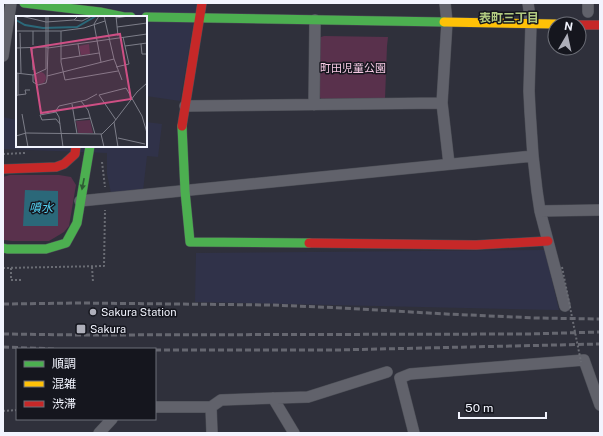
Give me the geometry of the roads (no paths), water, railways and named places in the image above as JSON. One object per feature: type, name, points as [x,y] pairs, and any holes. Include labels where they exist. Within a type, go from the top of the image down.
[{"type":"street","points":[[3,56],[11,3]]},
{"type":"street","points":[[24,3],[113,13]]},
{"type":"street","points":[[202,3],[182,124],[185,191],[190,242],[476,245],[548,241]]},
{"type":"street","points":[[445,3],[446,22],[442,103],[449,164]]},
{"type":"street","points":[[528,3],[531,24],[529,91],[537,191],[540,211],[565,306]]},
{"type":"street","points":[[147,17],[547,24]]},
{"type":"street","points":[[314,104],[315,20]]},
{"type":"street","points":[[587,25],[600,25]]},
{"type":"street","points":[[185,106],[442,103]]},
{"type":"street","points":[[3,169],[56,167],[64,164],[75,154],[76,147]]},
{"type":"street","points":[[3,248],[46,250],[66,242],[77,224],[90,147]]},
{"type":"street","points":[[80,201],[533,156]]},
{"type":"street","points":[[540,211],[600,210]]},
{"type":"street","points":[[414,433],[400,378],[410,374],[584,360],[600,405]]},
{"type":"street","points":[[156,407],[212,407],[221,400],[308,397],[387,372]]},
{"type":"street","points":[[273,398],[294,433]]},
{"type":"street","points":[[212,407],[212,433]]},
{"type":"street","points":[[99,433],[111,420]]},
{"type":"water","name":"噴水","points":[[25,190],[58,191],[58,226],[23,226]]},
{"type":"railway","points":[[3,304],[80,303],[272,305],[536,318],[600,319]]},
{"type":"railway","points":[[3,334],[528,334],[600,332]]},
{"type":"railway","points":[[156,350],[336,350],[600,344]]},
{"type":"railway","points":[[3,347],[30,348]]},
{"type":"place","name":"Sakura Station","points":[[93,312]]},
{"type":"place","name":"Sakura","points":[[81,329]]},
{"type":"district","name":"表町三丁目","points":[[509,18]]},
{"type":"park label","name":"町田児童公園","points":[[353,68]]}]
